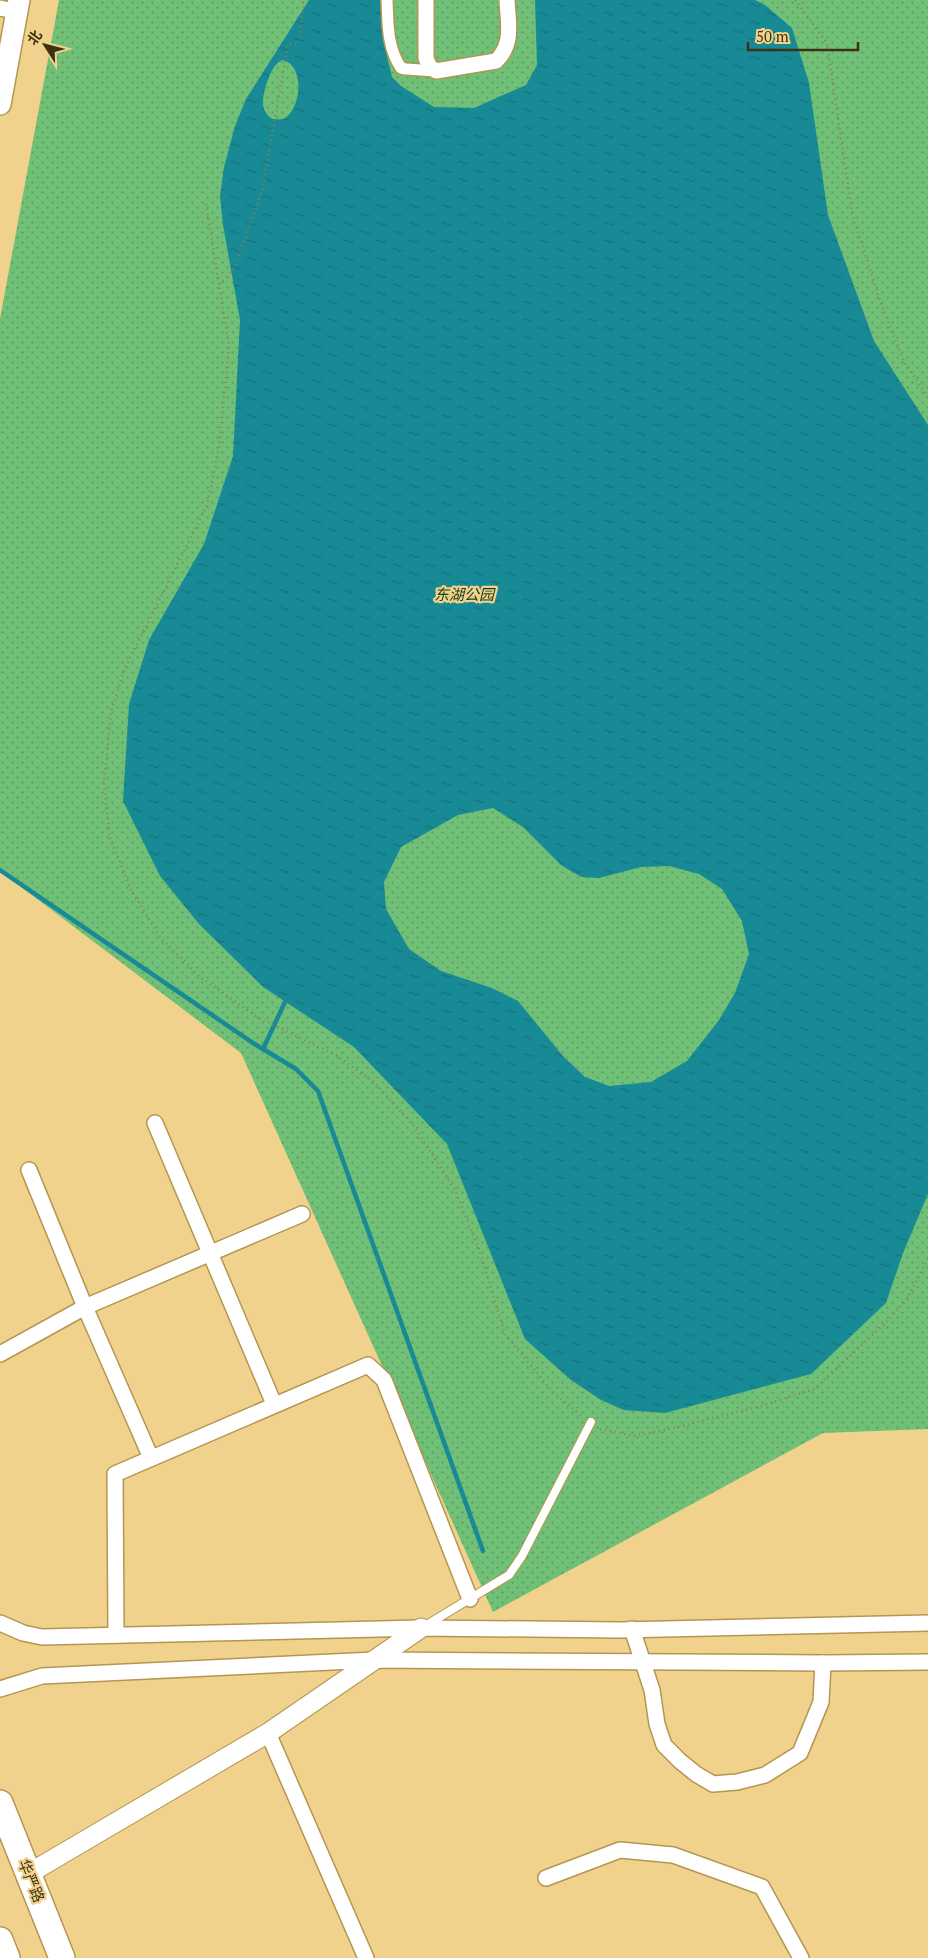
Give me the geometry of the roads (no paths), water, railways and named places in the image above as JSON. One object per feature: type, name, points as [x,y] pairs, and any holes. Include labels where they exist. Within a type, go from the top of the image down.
[{"type":"highway","name":"华严路","points":[[0,1803],[62,1958]]},
{"type":"highway","points":[[0,1940],[7,1958]]},
{"type":"main road","points":[[0,104],[10,16]]},
{"type":"street","points":[[387,0],[388,32],[391,49],[401,68],[436,71],[496,61],[508,45],[507,0]]},
{"type":"street","points":[[426,0],[426,58],[429,66],[436,71]]},
{"type":"street","points":[[155,1124],[274,1404]]},
{"type":"street","points":[[29,1170],[85,1307],[151,1458]]},
{"type":"street","points":[[0,1354],[85,1307],[302,1214]]},
{"type":"street","points":[[116,1635],[115,1474],[368,1365],[384,1380],[470,1599]]},
{"type":"street","points":[[0,1623],[23,1633],[42,1637],[421,1628],[632,1629],[928,1623]]},
{"type":"street","points":[[28,1874],[268,1733],[421,1628]]},
{"type":"street","points":[[632,1629],[652,1690],[657,1724],[664,1744],[680,1761],[696,1774],[713,1784],[737,1782],[765,1775],[800,1753],[821,1702],[823,1663]]},
{"type":"street","points":[[0,1689],[42,1676],[374,1660],[928,1662]]},
{"type":"street","points":[[268,1733],[366,1958]]},
{"type":"street","points":[[546,1878],[620,1850],[673,1855],[762,1887],[801,1958]]},
{"type":"lane","points":[[421,1628],[509,1575],[522,1556],[591,1422]]},
{"type":"water","name":"东湖公园","points":[[309,0],[384,0],[387,56],[392,77],[401,86],[434,107],[474,108],[526,85],[537,65],[535,0],[755,0],[765,5],[792,28],[809,83],[828,215],[874,341],[928,425],[928,1194],[903,1253],[886,1303],[811,1374],[665,1413],[624,1410],[601,1400],[571,1380],[525,1339],[447,1144],[354,1047],[263,987],[199,924],[160,876],[123,801],[129,704],[149,640],[204,544],[233,456],[240,320],[223,225],[220,196],[224,167],[235,126],[246,99]],"holes":[[[283,60],[290,64],[298,79],[297,98],[289,114],[283,119],[272,119],[263,107],[264,94],[271,72]],[[493,808],[523,827],[561,865],[581,877],[599,878],[641,867],[669,866],[699,874],[722,889],[742,921],[749,954],[735,993],[719,1020],[687,1061],[651,1082],[609,1086],[585,1077],[563,1056],[518,1001],[492,988],[441,971],[409,949],[386,909],[384,882],[401,847],[458,815]]]},
{"type":"waterway","points":[[0,870],[253,1043],[296,1069],[318,1091],[483,1551]]},
{"type":"waterway","points":[[263,1049],[285,1002]]}]
